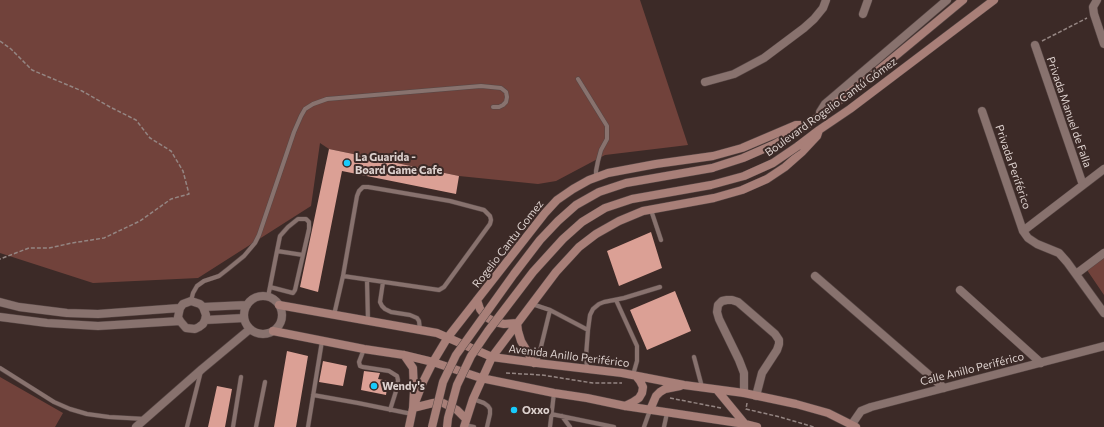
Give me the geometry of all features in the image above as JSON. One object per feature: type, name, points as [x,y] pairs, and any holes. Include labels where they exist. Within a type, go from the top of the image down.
[{"type":"street","points":[[704,82],[734,74],[764,58],[814,19],[823,8],[826,0]]},
{"type":"street","points":[[863,14],[868,0]]},
{"type":"street","points":[[934,0],[938,9]]},
{"type":"street","points":[[820,116],[820,112],[825,104],[947,0]]},
{"type":"street","name":"Boulevard Rogelio Cantú Gómez","points":[[432,427],[443,382],[456,355],[540,240],[576,205],[598,192],[626,183],[712,168],[743,158],[775,144],[820,116],[870,77],[963,0]]},
{"type":"street","name":"Boulevard Rogelio Cantú Gómez","points":[[447,427],[457,385],[472,356],[488,331],[533,272],[582,222],[605,208],[632,199],[711,185],[744,176],[773,163],[850,109],[994,0]]},
{"type":"street","points":[[1097,0],[1093,8],[1104,44]]},
{"type":"street","name":"Privada Manuel de Falla","points":[[1035,45],[1083,185]]},
{"type":"street","name":"Privada Periférico","points":[[982,111],[1022,231]]},
{"type":"street","name":"Rogelio Cantu Gomez","points":[[409,427],[423,382],[448,338],[545,213],[557,200],[573,188],[608,173],[656,164],[713,156],[742,148],[796,125],[806,126]]},
{"type":"street","points":[[465,424],[472,399],[492,357],[556,272],[579,247],[596,234],[619,221],[643,211],[714,198],[742,190],[767,179],[786,167],[802,152],[817,136],[819,130]]},
{"type":"street","points":[[1104,169],[1022,231],[1028,238],[1037,244],[1059,253],[1104,313]]},
{"type":"street","points":[[1076,274],[1104,253]]},
{"type":"street","points":[[815,276],[944,388]]},
{"type":"street","points":[[960,290],[1041,363]]},
{"type":"street","points":[[258,297],[268,297],[279,305],[281,310],[281,320],[277,328],[263,334],[250,329],[244,318],[247,305],[254,299],[258,297]]},
{"type":"street","points":[[477,300],[480,309],[486,317],[495,322],[504,324],[517,323]]},
{"type":"street","points":[[746,393],[744,373],[717,312],[718,305],[722,301],[732,300],[738,302],[775,334],[779,340],[777,350],[762,373],[756,396]]},
{"type":"street","points":[[0,302],[19,307],[67,313],[98,314],[180,308]]},
{"type":"street","points":[[191,302],[200,304],[203,307],[206,315],[203,324],[195,329],[186,328],[178,317],[180,308],[183,304],[191,302]]},
{"type":"street","points":[[203,307],[247,305]]},
{"type":"street","name":"Avenida Anillo Periférico","points":[[279,305],[334,316],[437,333],[492,357],[587,368],[702,388],[746,393],[828,413],[853,426]]},
{"type":"street","points":[[16,319],[19,307]]},
{"type":"street","points":[[98,314],[98,326]]},
{"type":"street","points":[[0,317],[47,323],[98,326],[180,321]]},
{"type":"street","points":[[205,320],[244,318]]},
{"type":"street","points":[[517,323],[521,341],[535,363]]},
{"type":"street","points":[[136,427],[250,329]]},
{"type":"street","points":[[273,331],[364,349],[404,355],[433,362],[481,378],[554,393],[757,427]]},
{"type":"street","name":"Calle Anillo Periférico","points":[[853,426],[861,411],[870,407],[1104,346]]},
{"type":"street","points":[[404,355],[413,368],[413,411],[433,403],[441,402],[457,410],[465,424]]},
{"type":"street","points":[[625,406],[639,398],[642,393],[643,387],[634,375]]},
{"type":"street","points":[[650,410],[656,396],[660,392],[665,389],[684,385]]},
{"type":"street","points":[[716,390],[746,426]]},
{"type":"lane","points":[[578,79],[607,126],[607,139],[600,155],[596,177]]},
{"type":"lane","points":[[191,302],[193,293],[197,286],[204,281],[218,276],[228,269],[244,256],[255,243],[294,132],[300,116],[305,109],[313,104],[327,99],[481,86],[501,88],[506,92],[506,102],[499,107],[493,107]]},
{"type":"lane","points":[[334,316],[343,276],[357,196],[363,187],[450,201],[484,210],[490,216],[490,224],[444,287],[439,290],[343,276]]},
{"type":"lane","points":[[651,210],[661,240]]},
{"type":"lane","points":[[268,297],[280,236],[298,219],[306,218],[309,222],[309,229],[295,290],[292,293],[270,288]]},
{"type":"lane","points":[[278,251],[303,255]]},
{"type":"lane","points":[[367,280],[368,321]]},
{"type":"lane","points":[[383,282],[380,302],[382,306],[391,312],[410,315],[417,318],[419,321],[420,330]]},
{"type":"lane","points":[[587,368],[586,356],[588,330],[590,315],[593,309],[599,304],[660,287]]},
{"type":"lane","points":[[616,300],[637,346],[637,361],[634,375]]},
{"type":"lane","points":[[532,304],[550,310],[588,330]]},
{"type":"lane","points":[[535,363],[550,310]]},
{"type":"lane","points":[[308,427],[322,341]]},
{"type":"lane","points":[[364,349],[359,362],[360,366],[389,371],[397,376],[398,388],[390,410]]},
{"type":"lane","points":[[694,357],[702,388]]},
{"type":"lane","points":[[0,368],[54,402],[70,409],[87,414],[109,417],[145,419]]},
{"type":"lane","points":[[187,427],[202,369]]},
{"type":"lane","points":[[232,427],[241,377]]},
{"type":"lane","points":[[256,427],[265,382]]},
{"type":"lane","points":[[550,427],[554,393]]},
{"type":"lane","points":[[313,395],[390,410],[413,411]]},
{"type":"lane","points":[[472,399],[484,403],[490,409],[487,427]]},
{"type":"lane","points":[[644,427],[650,410]]},
{"type":"lane","points":[[664,427],[667,413]]},
{"type":"lane","points":[[551,414],[614,427]]},
{"type":"lane","points":[[562,416],[570,427]]},
{"type":"lane","points":[[465,424],[474,427]]},
{"type":"path","points":[[1035,45],[1094,14]]},
{"type":"path","points":[[0,40],[32,70],[82,90],[110,107],[136,120],[150,138],[171,151],[183,170],[189,194],[171,199],[140,221],[104,238],[49,248],[30,248],[0,259]]},
{"type":"path","points":[[506,373],[542,375],[593,383],[622,383]]},
{"type":"path","points":[[746,393],[746,409],[814,427]]},
{"type":"path","points":[[666,397],[721,408]]},
{"type":"shaded area","points":[[0,0],[640,0],[688,145],[605,155],[556,181],[538,184],[459,176],[329,149],[320,143],[311,206],[198,278],[93,283],[0,253]]},
{"type":"shaded area","points":[[1104,257],[1104,295],[1087,270]]},
{"type":"shaded area","points":[[0,377],[63,413],[55,427],[0,427]]},
{"type":"building","points":[[329,149],[459,176],[456,194],[342,171],[318,292],[300,287]]},
{"type":"building","points":[[651,232],[662,268],[619,286],[607,251]]},
{"type":"building","points":[[675,291],[691,331],[647,350],[630,310]]},
{"type":"building","points":[[287,351],[308,356],[296,427],[274,427]]},
{"type":"building","points":[[323,361],[347,366],[343,386],[319,382]]},
{"type":"building","name":"Wendy's","points":[[364,371],[380,373],[378,379],[388,381],[386,395],[361,390]]},
{"type":"building","points":[[217,386],[232,389],[225,427],[208,427]]},
{"type":"place","name":"La Guarida - Board Game Cafe","points":[[347,163]]},
{"type":"place","name":"Wendy's","points":[[374,386]]},
{"type":"place","name":"Oxxo","points":[[514,410]]}]
